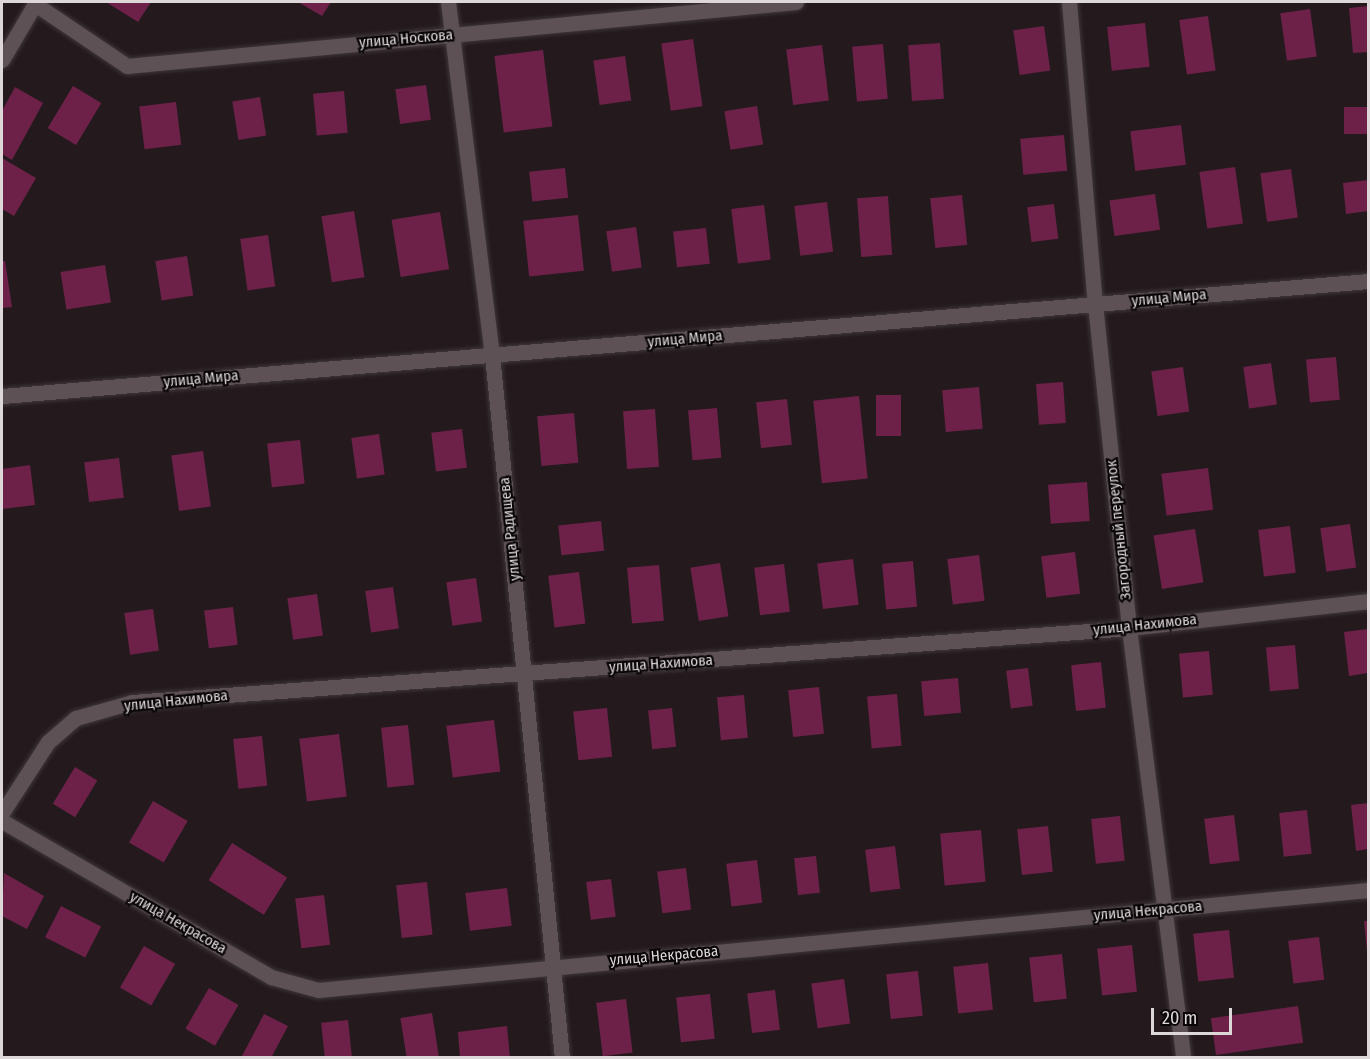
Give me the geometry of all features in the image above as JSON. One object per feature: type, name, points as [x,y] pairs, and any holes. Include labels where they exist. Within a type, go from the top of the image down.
[{"type":"street","name":"улица Радищева","points":[[448,2],[492,355],[562,1058]]},
{"type":"street","name":"улица Носкова","points":[[36,3],[127,66],[796,2]]},
{"type":"street","name":"Загородный переулок","points":[[1069,2],[1095,304],[1130,628],[1183,1058]]},
{"type":"street","points":[[2,60],[36,3]]},
{"type":"street","name":"улица Мира","points":[[2,396],[1368,280]]},
{"type":"street","name":"улица Нахимова","points":[[2,813],[48,742],[76,718],[132,702],[1130,628],[1368,601]]},
{"type":"street","name":"улица Некрасова","points":[[2,821],[271,977],[318,990],[1368,890]]},
{"type":"building","points":[[106,2],[151,2],[138,22]]},
{"type":"building","points":[[298,2],[331,2],[322,16]]},
{"type":"building","points":[[1368,6],[1368,52],[1353,53],[1349,8]]},
{"type":"building","points":[[1310,9],[1317,57],[1287,61],[1280,13]]},
{"type":"building","points":[[1208,16],[1216,70],[1187,75],[1179,20]]},
{"type":"building","points":[[1145,23],[1150,67],[1112,71],[1107,27]]},
{"type":"building","points":[[1044,26],[1050,71],[1020,75],[1013,30]]},
{"type":"building","points":[[693,39],[702,106],[671,111],[661,43]]},
{"type":"building","points":[[940,43],[944,99],[912,101],[908,45]]},
{"type":"building","points":[[883,44],[888,99],[857,101],[852,47]]},
{"type":"building","points":[[822,45],[829,101],[793,105],[786,49]]},
{"type":"building","points":[[543,50],[552,126],[504,132],[494,56]]},
{"type":"building","points":[[625,56],[631,101],[600,105],[593,60]]},
{"type":"building","points":[[426,85],[431,120],[400,124],[395,89]]},
{"type":"building","points":[[73,86],[101,103],[76,145],[48,128]]},
{"type":"building","points":[[15,87],[43,103],[12,160],[2,154],[2,111]]},
{"type":"building","points":[[344,91],[348,133],[317,136],[313,94]]},
{"type":"building","points":[[260,97],[266,136],[238,140],[232,101]]},
{"type":"building","points":[[176,102],[181,145],[145,149],[139,107]]},
{"type":"building","points":[[757,106],[763,145],[731,150],[724,111]]},
{"type":"building","points":[[1344,107],[1368,107],[1368,134],[1344,134]]},
{"type":"building","points":[[1181,125],[1186,165],[1135,171],[1130,131]]},
{"type":"building","points":[[1064,135],[1067,171],[1023,175],[1020,139]]},
{"type":"building","points":[[2,158],[36,178],[14,216],[2,209]]},
{"type":"building","points":[[1235,167],[1243,223],[1207,228],[1199,172]]},
{"type":"building","points":[[565,168],[568,198],[532,202],[529,172]]},
{"type":"building","points":[[1291,169],[1298,218],[1267,222],[1260,173]]},
{"type":"building","points":[[1368,180],[1368,211],[1346,214],[1343,183]]},
{"type":"building","points":[[1155,194],[1160,230],[1114,236],[1109,200]]},
{"type":"building","points":[[962,195],[967,245],[935,248],[930,198]]},
{"type":"building","points":[[888,196],[892,255],[861,257],[857,198]]},
{"type":"building","points":[[827,202],[833,252],[800,256],[794,206]]},
{"type":"building","points":[[1054,204],[1058,239],[1031,242],[1027,207]]},
{"type":"building","points":[[764,205],[771,260],[738,264],[731,209]]},
{"type":"building","points":[[354,211],[364,277],[332,282],[321,216]]},
{"type":"building","points":[[440,212],[449,269],[401,277],[392,220]]},
{"type":"building","points":[[578,215],[584,271],[529,276],[523,221]]},
{"type":"building","points":[[636,227],[642,268],[612,272],[606,231]]},
{"type":"building","points":[[706,228],[710,264],[677,267],[673,231]]},
{"type":"building","points":[[268,235],[275,286],[248,290],[240,239]]},
{"type":"building","points":[[187,256],[193,296],[162,301],[155,261]]},
{"type":"building","points":[[2,261],[5,261],[12,307],[2,308]]},
{"type":"building","points":[[105,265],[111,303],[66,310],[61,272]]},
{"type":"building","points":[[1336,357],[1340,400],[1310,402],[1306,360]]},
{"type":"building","points":[[1271,363],[1277,405],[1249,408],[1243,367]]},
{"type":"building","points":[[1183,367],[1189,412],[1158,416],[1151,371]]},
{"type":"building","points":[[1063,382],[1066,423],[1039,425],[1036,384]]},
{"type":"building","points":[[979,387],[983,429],[946,432],[942,390]]},
{"type":"building","points":[[876,395],[901,395],[901,436],[876,436]]},
{"type":"building","points":[[859,396],[868,479],[822,483],[813,401]]},
{"type":"building","points":[[787,399],[792,445],[761,448],[756,402]]},
{"type":"building","points":[[717,408],[721,458],[692,460],[688,411]]},
{"type":"building","points":[[655,409],[659,467],[627,469],[623,411]]},
{"type":"building","points":[[574,413],[578,463],[541,466],[537,416]]},
{"type":"building","points":[[462,429],[467,468],[436,471],[431,433]]},
{"type":"building","points":[[379,434],[385,475],[357,478],[351,438]]},
{"type":"building","points":[[300,440],[305,484],[272,487],[267,443]]},
{"type":"building","points":[[203,451],[211,506],[179,511],[171,455]]},
{"type":"building","points":[[119,458],[124,498],[89,502],[84,462]]},
{"type":"building","points":[[30,465],[35,505],[2,509],[2,469]]},
{"type":"building","points":[[1208,468],[1213,510],[1166,515],[1161,474]]},
{"type":"building","points":[[1087,482],[1090,521],[1051,524],[1048,485]]},
{"type":"building","points":[[601,521],[604,551],[561,555],[558,525]]},
{"type":"building","points":[[1350,524],[1356,568],[1326,572],[1320,528]]},
{"type":"building","points":[[1290,526],[1296,573],[1264,577],[1258,530]]},
{"type":"building","points":[[1195,529],[1203,582],[1162,589],[1154,536]]},
{"type":"building","points":[[1075,552],[1080,594],[1046,598],[1041,556]]},
{"type":"building","points":[[979,555],[985,601],[953,605],[947,559]]},
{"type":"building","points":[[853,559],[859,605],[823,609],[817,563]]},
{"type":"building","points":[[913,561],[917,607],[886,610],[882,564]]},
{"type":"building","points":[[720,563],[728,616],[699,621],[690,568]]},
{"type":"building","points":[[784,564],[790,612],[760,615],[754,568]]},
{"type":"building","points":[[659,565],[664,621],[632,624],[627,568]]},
{"type":"building","points":[[579,572],[585,624],[555,627],[548,576]]},
{"type":"building","points":[[476,578],[482,622],[452,626],[446,582]]},
{"type":"building","points":[[393,587],[399,629],[371,632],[365,591]]},
{"type":"building","points":[[317,594],[323,636],[293,640],[287,598]]},
{"type":"building","points":[[233,607],[238,645],[209,648],[204,611]]},
{"type":"building","points":[[153,609],[159,651],[130,655],[124,613]]},
{"type":"building","points":[[1368,629],[1368,673],[1349,676],[1344,632]]},
{"type":"building","points":[[1295,645],[1299,689],[1270,691],[1266,648]]},
{"type":"building","points":[[1209,651],[1213,695],[1183,697],[1179,654]]},
{"type":"building","points":[[1101,662],[1106,708],[1076,711],[1071,665]]},
{"type":"building","points":[[1028,668],[1033,706],[1011,708],[1006,671]]},
{"type":"building","points":[[958,678],[961,713],[924,716],[921,681]]},
{"type":"building","points":[[819,687],[824,734],[793,737],[788,690]]},
{"type":"building","points":[[897,694],[902,746],[872,748],[867,697]]},
{"type":"building","points":[[744,695],[748,738],[721,740],[717,697]]},
{"type":"building","points":[[607,708],[612,757],[578,760],[573,712]]},
{"type":"building","points":[[672,708],[676,747],[652,749],[648,711]]},
{"type":"building","points":[[494,720],[500,772],[453,777],[446,726]]},
{"type":"building","points":[[408,725],[414,785],[387,787],[381,728]]},
{"type":"building","points":[[339,734],[347,797],[307,801],[299,739]]},
{"type":"building","points":[[262,736],[267,786],[238,789],[233,739]]},
{"type":"building","points":[[75,767],[97,780],[75,817],[53,804]]},
{"type":"building","points":[[153,801],[188,821],[164,863],[129,843]]},
{"type":"building","points":[[1368,803],[1368,849],[1356,851],[1351,805]]},
{"type":"building","points":[[1307,810],[1312,854],[1284,857],[1279,813]]},
{"type":"building","points":[[1234,815],[1240,861],[1210,864],[1204,819]]},
{"type":"building","points":[[1120,816],[1125,861],[1096,864],[1091,819]]},
{"type":"building","points":[[1048,826],[1053,872],[1022,875],[1017,829]]},
{"type":"building","points":[[981,830],[986,882],[945,885],[940,834]]},
{"type":"building","points":[[232,843],[287,877],[264,915],[209,880]]},
{"type":"building","points":[[895,846],[900,889],[870,892],[865,850]]},
{"type":"building","points":[[816,856],[820,893],[798,895],[794,858]]},
{"type":"building","points":[[757,860],[762,903],[731,906],[726,864]]},
{"type":"building","points":[[686,868],[691,910],[662,913],[657,872]]},
{"type":"building","points":[[4,873],[44,896],[27,929],[2,916]]},
{"type":"building","points":[[611,879],[616,917],[591,920],[586,882]]},
{"type":"building","points":[[427,882],[433,935],[402,938],[396,885]]},
{"type":"building","points":[[507,888],[512,926],[470,931],[465,893]]},
{"type":"building","points":[[324,895],[330,945],[301,948],[295,899]]},
{"type":"building","points":[[61,906],[101,926],[85,958],[45,937]]},
{"type":"building","points":[[1364,921],[1368,921],[1368,951],[1367,951]]},
{"type":"building","points":[[1229,930],[1234,978],[1198,982],[1193,934]]},
{"type":"building","points":[[1319,937],[1324,980],[1293,983],[1288,941]]},
{"type":"building","points":[[1132,945],[1137,992],[1102,995],[1097,949]]},
{"type":"building","points":[[144,946],[175,964],[151,1006],[120,988]]},
{"type":"building","points":[[1062,954],[1067,999],[1034,1002],[1029,957]]},
{"type":"building","points":[[988,963],[993,1010],[958,1013],[953,967]]},
{"type":"building","points":[[918,971],[923,1016],[891,1019],[886,974]]},
{"type":"building","points":[[844,979],[850,1024],[818,1028],[811,984]]},
{"type":"building","points":[[209,988],[238,1005],[215,1046],[186,1029]]},
{"type":"building","points":[[775,990],[780,1030],[752,1033],[747,993]]},
{"type":"building","points":[[710,994],[715,1039],[681,1042],[676,998]]},
{"type":"building","points":[[626,999],[633,1053],[603,1056],[596,1003]]},
{"type":"building","points":[[1298,1006],[1303,1043],[1216,1055],[1211,1018]]},
{"type":"building","points":[[432,1013],[439,1058],[407,1058],[400,1018]]},
{"type":"building","points":[[264,1014],[288,1026],[271,1058],[241,1058]]},
{"type":"building","points":[[348,1020],[352,1058],[325,1058],[321,1023]]},
{"type":"building","points":[[507,1026],[510,1058],[460,1058],[458,1032]]}]
